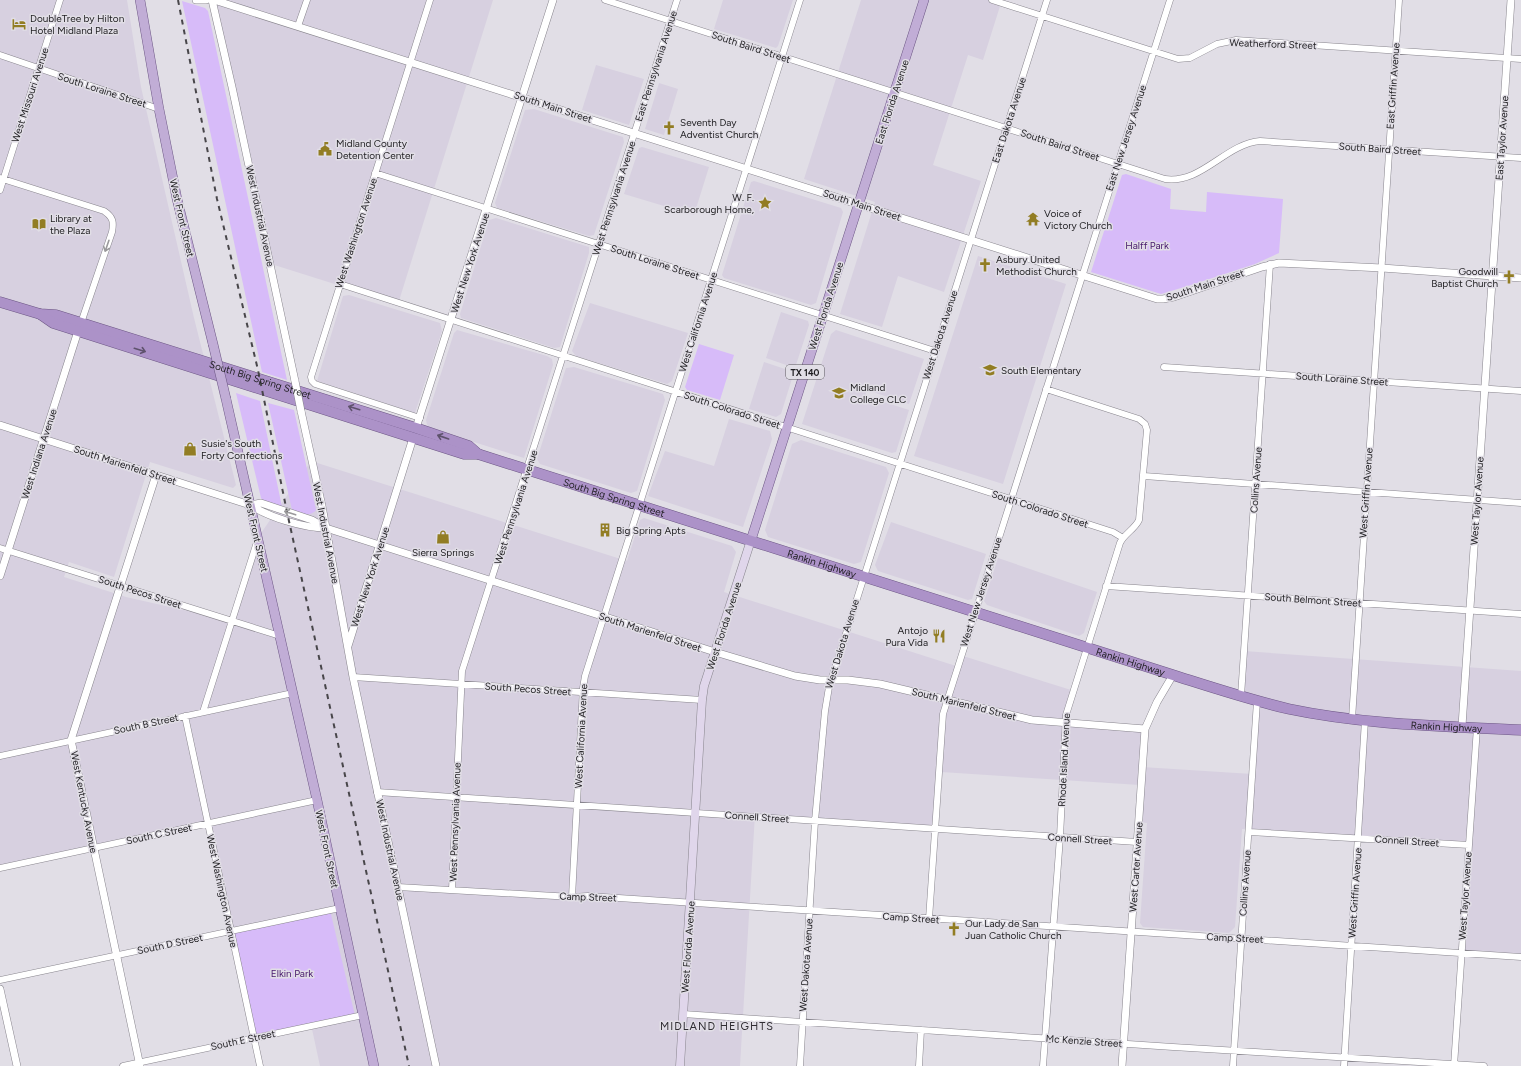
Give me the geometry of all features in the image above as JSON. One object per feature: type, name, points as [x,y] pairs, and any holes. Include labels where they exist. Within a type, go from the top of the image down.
[{"type":"highway","name":"South Big Spring Street","points":[[0,302],[40,314],[53,323],[79,327],[415,433],[469,446],[478,454],[751,540]]},
{"type":"highway","name":"Rankin Highway","points":[[751,540],[1257,701],[1297,710],[1352,719],[1521,730]]},
{"type":"main road","name":"West Front Street","points":[[140,0],[178,205],[213,344],[250,504],[317,800],[374,1066]]},
{"type":"main road","name":"East Florida Avenue","points":[[859,204],[924,0]]},
{"type":"main road","name":"West Florida Avenue","points":[[680,1066],[704,686],[859,204]]},
{"type":"street","name":"West Missouri Avenue","points":[[0,190],[2,179],[60,0]]},
{"type":"street","points":[[196,0],[206,0]]},
{"type":"street","name":"South Main Street","points":[[213,0],[1163,300],[1270,264],[1284,262],[1521,278]]},
{"type":"street","name":"West Industrial Avenue","points":[[213,0],[326,528],[347,648],[436,1066]]},
{"type":"street","points":[[298,26],[307,0]]},
{"type":"street","name":"West Washington Avenue","points":[[312,381],[311,376],[430,0]]},
{"type":"street","name":"West New York Avenue","points":[[347,648],[553,0]]},
{"type":"street","name":"South Baird Street","points":[[605,0],[1165,179],[1178,180],[1188,177],[1236,148],[1254,142],[1521,158]]},
{"type":"street","name":"East Pennsylvania Avenue","points":[[635,133],[677,0]]},
{"type":"street","name":"West California Avenue","points":[[572,897],[585,676],[800,0]]},
{"type":"street","name":"Weatherford Street","points":[[992,0],[1178,59],[1192,58],[1217,44],[1236,40],[1521,59]]},
{"type":"street","name":"East Dakota Avenue","points":[[971,239],[1047,0]]},
{"type":"street","name":"East New Jersey Avenue","points":[[1082,275],[1170,0]]},
{"type":"street","name":"East Griffin Avenue","points":[[1382,268],[1399,0]]},
{"type":"street","name":"East Taylor Avenue","points":[[1492,276],[1511,0]]},
{"type":"street","name":"South Loraine Street","points":[[0,55],[159,108]]},
{"type":"street","name":"West Pennsylvania Avenue","points":[[452,890],[462,671],[528,470],[635,133]]},
{"type":"street","name":"South Loraine Street","points":[[375,173],[935,351]]},
{"type":"street","points":[[2,179],[104,211],[110,215],[114,223],[79,327]]},
{"type":"street","name":"West Dakota Avenue","points":[[800,1066],[815,821],[824,711],[830,680],[971,239]]},
{"type":"street","name":"Collins Avenue","points":[[1241,696],[1246,595],[1256,485],[1270,264]]},
{"type":"street","name":"West Griffin Avenue","points":[[1352,719],[1382,268]]},
{"type":"street","name":"West New Jersey Avenue","points":[[929,919],[943,714],[1082,275]]},
{"type":"street","name":"West Taylor Avenue","points":[[1462,726],[1492,276]]},
{"type":"street","name":"South Colorado Street","points":[[340,284],[1114,532],[1123,538]]},
{"type":"street","name":"West Indiana Avenue","points":[[0,576],[79,327]]},
{"type":"street","name":"South Loraine Street","points":[[1164,367],[1521,392]]},
{"type":"street","name":"South Big Spring Street","points":[[312,381],[315,384],[420,418]]},
{"type":"street","name":"Rhode Island Avenue","points":[[1043,1066],[1068,708],[1120,543],[1139,520],[1147,430],[1144,422],[1139,419],[1046,389]]},
{"type":"street","name":"South Marienfeld Street","points":[[0,425],[250,504],[262,513],[312,528],[326,528],[715,652],[802,678],[865,682],[947,700],[1017,718],[1145,729]]},
{"type":"street","name":"West Kentucky Avenue","points":[[139,1064],[71,740],[156,474]]},
{"type":"street","points":[[1144,476],[1521,503]]},
{"type":"street","points":[[204,712],[258,540]]},
{"type":"street","name":"South Pecos Street","points":[[0,548],[280,636]]},
{"type":"street","name":"South Belmont Street","points":[[1106,586],[1521,614]]},
{"type":"street","name":"West Carter Avenue","points":[[1122,1066],[1145,729],[1157,702],[1173,675]]},
{"type":"street","name":"South Pecos Street","points":[[353,677],[702,700]]},
{"type":"street","name":"South B Street","points":[[0,756],[293,693]]},
{"type":"street","name":"Collins Avenue","points":[[1233,1066],[1257,701]]},
{"type":"street","name":"West Washington Avenue","points":[[185,716],[260,1066]]},
{"type":"street","name":"West Griffin Avenue","points":[[1344,1066],[1365,720]]},
{"type":"street","name":"West Taylor Avenue","points":[[1454,1065],[1477,727]]},
{"type":"street","name":"Connell Street","points":[[377,792],[1137,842]]},
{"type":"street","name":"South C Street","points":[[0,868],[317,800]]},
{"type":"street","name":"Connell Street","points":[[1249,832],[1469,845]]},
{"type":"street","name":"Camp Street","points":[[398,887],[572,897],[588,896],[1521,957]]},
{"type":"street","name":"South D Street","points":[[0,980],[340,908]]},
{"type":"street","points":[[0,990],[17,1066]]},
{"type":"street","name":"Mc Kenzie Street","points":[[683,1014],[1045,1039],[1484,1066]]},
{"type":"street","name":"South E Street","points":[[123,1066],[139,1064],[363,1015]]},
{"type":"street","points":[[919,1066],[922,1030]]},
{"type":"shaded area","points":[[0,0],[127,0],[141,87],[194,318],[236,485],[233,488],[150,462],[114,577],[69,562],[64,577],[126,597],[232,621],[259,536],[311,461],[627,561],[640,520],[644,518],[732,546],[736,552],[724,592],[956,666],[960,655],[1071,690],[1061,723],[1144,728],[1142,767],[1252,774],[1257,698],[1241,694],[1244,651],[1521,671],[1521,958],[1463,954],[1470,843],[1242,829],[1235,927],[1229,933],[1143,927],[1140,923],[1147,823],[1138,822],[1140,785],[941,772],[937,828],[755,814],[740,1066],[320,1066],[291,932],[231,931],[207,824],[0,868]]},
{"type":"shaded area","points":[[212,0],[493,0],[398,304],[268,263]]},
{"type":"shaded area","points":[[723,0],[793,0],[778,46],[776,48],[714,29]]},
{"type":"shaded area","points":[[861,0],[992,0],[1001,3],[983,60],[968,55],[933,165],[981,181],[944,292],[898,276],[882,327],[840,314],[875,202],[804,179]]},
{"type":"shaded area","points":[[596,65],[644,79],[629,125],[582,110]]},
{"type":"shaded area","points":[[659,83],[678,89],[664,135],[645,129]]},
{"type":"shaded area","points":[[534,109],[623,137],[624,142],[594,235],[589,236],[497,208],[495,203],[525,110]]},
{"type":"shaded area","points":[[642,147],[709,167],[694,215],[624,194],[639,148]]},
{"type":"shaded area","points":[[754,181],[841,208],[843,212],[816,303],[811,305],[724,278],[722,275],[751,182]]},
{"type":"shaded area","points":[[496,218],[589,247],[589,253],[560,347],[554,348],[461,318],[460,314],[489,220]]},
{"type":"shaded area","name":"South Elementary","points":[[978,256],[1066,284],[1003,484],[914,456]]},
{"type":"shaded area","points":[[349,295],[440,323],[442,331],[415,413],[317,381],[343,296]]},
{"type":"shaded area","points":[[590,303],[688,333],[672,381],[667,384],[576,356],[572,351]]},
{"type":"shaded area","points":[[781,312],[808,321],[809,325],[795,368],[766,358]]},
{"type":"shaded area","points":[[457,330],[547,356],[552,359],[553,365],[524,458],[430,428],[427,425],[426,420],[454,333]]},
{"type":"shaded area","name":"Midland College CLC","points":[[836,330],[924,359],[909,404],[867,390],[865,396],[909,410],[896,452],[892,453],[802,424],[831,334]]},
{"type":"shaded area","points":[[764,362],[794,372],[781,414],[776,417],[749,409]]},
{"type":"shaded area","points":[[574,367],[663,394],[665,400],[637,491],[631,493],[540,464],[537,459],[566,368]]},
{"type":"shaded area","points":[[729,419],[770,431],[772,439],[743,527],[648,496],[665,451],[714,466]]},
{"type":"shaded area","points":[[801,440],[886,467],[889,473],[861,562],[854,564],[768,537],[765,530],[792,444]]},
{"type":"shaded area","points":[[891,522],[986,554],[972,599],[968,600],[878,571],[875,565]]},
{"type":"shaded area","points":[[998,558],[1097,592],[1084,633],[1079,636],[987,605],[984,601]]},
{"type":"green space","points":[[182,1],[205,8],[208,11],[287,380],[262,372]]},
{"type":"green space","name":"Halff Park","points":[[1126,174],[1171,189],[1170,209],[1206,212],[1207,192],[1283,199],[1279,253],[1255,264],[1161,294],[1091,272],[1122,175]]},
{"type":"green space","points":[[699,344],[734,355],[720,400],[687,390],[685,387]]},
{"type":"green space","points":[[236,393],[260,401],[282,507],[263,501],[261,498]]},
{"type":"green space","points":[[268,403],[294,410],[316,510],[311,514],[305,514],[292,510]]},
{"type":"green space","name":"Elkin Park","points":[[330,910],[355,1016],[254,1038],[230,931]]},
{"type":"railway","points":[[178,0],[217,199],[258,370],[287,512],[409,1066]]},
{"type":"place","name":"DoubleTree by Hilton Hotel Midland Plaza","points":[[19,24]]},
{"type":"place","name":"Seventh Day Adventist Church","points":[[669,128]]},
{"type":"place","name":"Midland County Detention Center","points":[[325,149]]},
{"type":"place","name":"W. F. Scarborough Home,","points":[[765,203]]},
{"type":"place","name":"Voice of Victory Church","points":[[1033,219]]},
{"type":"place","name":"Library at the Plaza","points":[[39,224]]},
{"type":"place","name":"Asbury United Methodist Church","points":[[985,265]]},
{"type":"place","name":"Goodwill Baptist Church","points":[[1509,277]]},
{"type":"place","name":"South Elementary","points":[[990,370]]},
{"type":"place","name":"Midland College CLC","points":[[839,393]]},
{"type":"place","name":"Susie's South Forty Confections","points":[[190,449]]},
{"type":"place","name":"Big Spring Apts","points":[[605,530]]},
{"type":"place","name":"Sierra Springs","points":[[443,537]]},
{"type":"place","name":"Antojo Pura Vida","points":[[939,636]]},
{"type":"place","name":"Our Lady de San Juan Catholic Church","points":[[954,929]]},
{"type":"district","name":"MIDLAND HEIGHTS","points":[[717,1026]]}]
